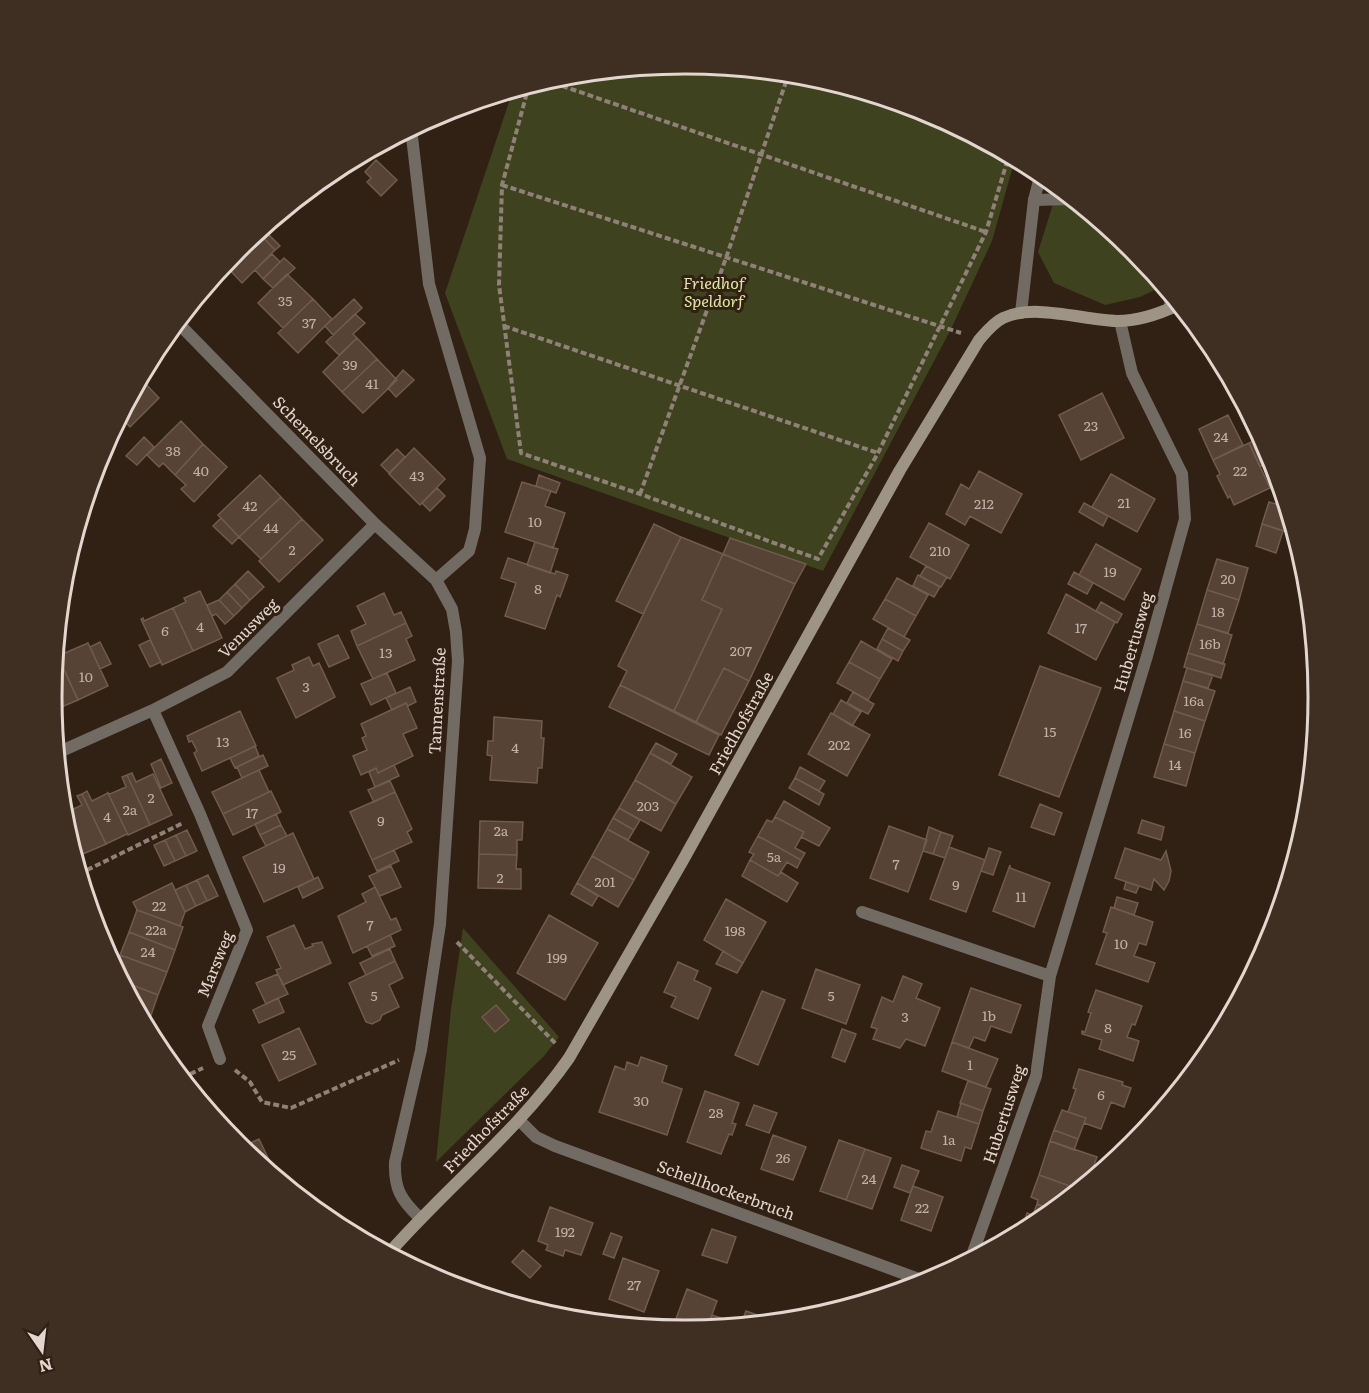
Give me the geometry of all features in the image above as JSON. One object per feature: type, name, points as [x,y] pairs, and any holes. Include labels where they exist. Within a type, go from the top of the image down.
[{"type":"street","points":[[412,137],[429,284],[480,458],[475,529],[469,551],[436,580]]},
{"type":"street","points":[[1039,183],[1034,201],[1021,313],[1037,312],[1092,320],[1120,321],[1148,317],[1171,308]]},
{"type":"street","points":[[1034,201],[1061,200]]},
{"type":"street","name":"Friedhofstraße","points":[[394,1247],[420,1218],[519,1120],[549,1086],[569,1058],[900,470],[979,340],[991,326],[1004,318],[1021,313]]},
{"type":"street","name":"Hubertusweg","points":[[975,1247],[1036,1076],[1050,976],[1147,656],[1185,519],[1182,474],[1132,373],[1120,321]]},
{"type":"street","name":"Schemelsbruch","points":[[183,327],[375,524],[436,580]]},
{"type":"street","name":"Venusweg","points":[[64,750],[153,710],[227,672],[375,524]]},
{"type":"street","name":"Tannenstraße","points":[[420,1218],[406,1206],[394,1180],[395,1162],[421,1050],[440,924],[458,661],[452,609],[436,580]]},
{"type":"street","name":"Marsweg","points":[[153,710],[200,814],[247,930],[208,1026],[220,1059]]},
{"type":"street","points":[[862,912],[1050,976]]},
{"type":"street","name":"Schellhockerbruch","points":[[519,1120],[536,1137],[555,1146],[911,1276]]},
{"type":"path","points":[[640,494],[726,258],[786,82]]},
{"type":"path","points":[[561,85],[986,232]]},
{"type":"path","points":[[528,94],[502,185],[499,285],[521,453],[818,559],[878,453],[986,232],[1007,163]]},
{"type":"path","points":[[502,185],[979,340]]},
{"type":"path","points":[[504,326],[878,453]]},
{"type":"path","points":[[87,871],[200,814]]},
{"type":"path","points":[[440,924],[569,1058]]},
{"type":"path","points":[[220,1059],[250,1082],[262,1102],[291,1108],[421,1050]]},
{"type":"green space","name":"Friedhof Speldorf","points":[[684,74],[725,75],[806,85],[885,107],[923,121],[1013,167],[992,241],[951,329],[823,571],[507,459],[445,293],[510,99],[563,85],[644,75]]},
{"type":"green space","points":[[1056,196],[1095,228],[1156,289],[1140,297],[1105,305],[1054,283],[1038,252]]},
{"type":"green space","points":[[463,928],[559,1037],[544,1056],[436,1162],[451,1009]]},
{"type":"building","points":[[376,160],[397,180],[381,196],[367,182],[371,178],[365,172]]},
{"type":"building","points":[[268,234],[280,246],[275,250],[263,238]]},
{"type":"building","points":[[263,238],[275,250],[242,283],[230,271]]},
{"type":"building","points":[[272,254],[280,262],[263,279],[255,270]]},
{"type":"building","points":[[284,258],[295,268],[273,288],[263,279]]},
{"type":"building","points":[[287,274],[313,299],[283,328],[258,303]]},
{"type":"building","points":[[313,299],[332,319],[298,353],[278,333]]},
{"type":"building","points":[[354,299],[362,308],[333,335],[325,326]]},
{"type":"building","points":[[355,314],[365,323],[353,334],[357,338],[339,355],[326,342]]},
{"type":"building","points":[[357,338],[377,359],[342,392],[323,372]]},
{"type":"building","points":[[377,359],[397,380],[363,413],[342,392]]},
{"type":"building","points":[[403,370],[414,380],[396,397],[388,388]]},
{"type":"building","points":[[146,384],[159,398],[130,427],[126,422]]},
{"type":"building","points":[[1102,393],[1124,438],[1081,460],[1059,415]]},
{"type":"building","points":[[1228,415],[1243,445],[1213,460],[1199,429]]},
{"type":"building","points":[[181,421],[203,444],[175,475],[163,463],[159,467],[147,455]]},
{"type":"building","points":[[144,437],[154,447],[137,465],[126,456]]},
{"type":"building","points":[[1252,441],[1263,466],[1260,467],[1249,443]]},
{"type":"building","points":[[1249,443],[1270,488],[1234,505],[1217,476],[1220,474],[1213,460]]},
{"type":"building","points":[[203,444],[227,467],[194,502],[181,489],[186,485],[175,475]]},
{"type":"building","points":[[414,448],[445,479],[420,505],[389,474]]},
{"type":"building","points":[[397,449],[405,457],[389,473],[381,465]]},
{"type":"building","points":[[979,471],[1022,494],[1001,533],[970,516],[965,525],[946,514],[961,484],[969,489]]},
{"type":"building","points":[[1111,474],[1155,499],[1137,532],[1092,507]]},
{"type":"building","points":[[260,475],[281,497],[239,537],[218,515]]},
{"type":"building","points":[[539,475],[560,483],[556,493],[536,486]]},
{"type":"building","points":[[522,482],[551,491],[545,506],[565,513],[553,548],[505,532]]},
{"type":"building","points":[[437,488],[445,496],[430,511],[422,503]]},
{"type":"building","points":[[281,497],[302,519],[261,559],[239,537]]},
{"type":"building","points":[[1269,502],[1277,504],[1285,531],[1262,524]]},
{"type":"building","points":[[1084,503],[1108,516],[1103,526],[1079,512]]},
{"type":"building","points":[[221,518],[239,537],[232,544],[213,526]]},
{"type":"building","points":[[302,519],[323,540],[279,582],[259,561]]},
{"type":"building","points":[[929,523],[969,545],[950,579],[910,557]]},
{"type":"building","points":[[654,524],[681,537],[643,614],[616,601]]},
{"type":"building","points":[[1262,524],[1283,531],[1276,553],[1256,546]]},
{"type":"building","points":[[681,537],[723,554],[702,600],[722,609],[674,711],[620,685],[627,671],[618,666]]},
{"type":"building","points":[[730,538],[806,564],[795,584],[723,554]]},
{"type":"building","points":[[535,542],[558,549],[550,573],[527,565]]},
{"type":"building","points":[[1096,544],[1141,569],[1124,600],[1079,575]]},
{"type":"building","points":[[723,554],[795,584],[749,681],[724,668],[696,722],[674,711],[722,609],[702,600]]},
{"type":"building","points":[[508,558],[555,574],[556,571],[568,575],[560,597],[557,595],[545,629],[505,616],[516,583],[501,578]]},
{"type":"building","points":[[1217,559],[1248,568],[1239,600],[1207,590]]},
{"type":"building","points":[[926,566],[947,577],[941,587],[920,576]]},
{"type":"building","points":[[248,571],[264,587],[250,600],[235,584]]},
{"type":"building","points":[[1074,572],[1093,583],[1087,594],[1068,584]]},
{"type":"building","points":[[918,575],[940,587],[934,597],[913,586]]},
{"type":"building","points":[[897,578],[928,595],[916,616],[885,599]]},
{"type":"building","points":[[235,584],[250,600],[242,608],[227,592]]},
{"type":"building","points":[[1207,590],[1239,600],[1228,633],[1197,624]]},
{"type":"building","points":[[200,591],[222,638],[193,651],[173,608],[186,602],[184,598]]},
{"type":"building","points":[[227,592],[242,608],[234,616],[219,600]]},
{"type":"building","points":[[384,593],[394,615],[401,612],[406,623],[357,646],[351,631],[366,624],[357,606]]},
{"type":"building","points":[[1066,594],[1115,622],[1096,660],[1048,633]]},
{"type":"building","points":[[885,599],[916,616],[904,637],[873,619]]},
{"type":"building","points":[[219,600],[234,616],[225,624],[216,614],[212,616],[207,605]]},
{"type":"building","points":[[1101,602],[1122,614],[1117,623],[1096,611]]},
{"type":"building","points":[[173,608],[193,651],[162,665],[141,619],[143,618],[144,621]]},
{"type":"building","points":[[406,623],[412,636],[406,639],[415,660],[373,679],[357,646]]},
{"type":"building","points":[[1197,624],[1232,635],[1223,664],[1188,653]]},
{"type":"building","points":[[888,628],[910,640],[903,651],[882,639]]},
{"type":"building","points":[[338,635],[349,658],[329,667],[318,644]]},
{"type":"building","points":[[882,639],[903,651],[898,661],[877,649]]},
{"type":"building","points":[[150,640],[161,662],[150,667],[139,645]]},
{"type":"building","points":[[861,641],[892,659],[880,679],[849,662]]},
{"type":"building","points":[[100,642],[111,664],[100,669],[90,647]]},
{"type":"building","points":[[88,643],[108,686],[78,700],[63,666],[63,654]]},
{"type":"building","points":[[1188,653],[1225,664],[1221,678],[1184,667]]},
{"type":"building","points":[[309,657],[313,666],[319,663],[335,697],[296,718],[277,678],[294,670],[292,665]]},
{"type":"building","points":[[849,662],[880,679],[868,700],[837,683]]},
{"type":"building","points":[[1040,666],[1101,688],[1059,797],[999,775]]},
{"type":"building","points":[[63,667],[78,700],[62,707]]},
{"type":"building","points":[[724,668],[749,681],[721,735],[696,722]]},
{"type":"building","points":[[1187,668],[1213,675],[1208,688],[1183,681]]},
{"type":"building","points":[[387,673],[396,693],[371,705],[361,684]]},
{"type":"building","points":[[1183,681],[1215,691],[1205,721],[1174,711]]},
{"type":"building","points":[[620,685],[719,735],[709,755],[609,707]]},
{"type":"building","points":[[410,687],[416,702],[408,706],[406,703],[392,710],[386,698]]},
{"type":"building","points":[[853,692],[874,704],[868,714],[847,703]]},
{"type":"building","points":[[841,700],[861,712],[852,726],[833,714]]},
{"type":"building","points":[[406,703],[417,728],[403,734],[413,756],[378,773],[376,768],[361,775],[353,756],[367,750],[362,738],[366,736],[361,724]]},
{"type":"building","points":[[240,711],[256,746],[202,771],[194,753],[197,751],[187,736]]},
{"type":"building","points":[[1174,711],[1205,721],[1195,753],[1164,744]]},
{"type":"building","points":[[831,713],[870,735],[847,776],[808,754]]},
{"type":"building","points":[[494,717],[542,721],[541,738],[544,738],[542,768],[538,768],[537,783],[490,780],[492,756],[487,755],[488,741],[493,741]]},
{"type":"building","points":[[656,743],[677,754],[671,764],[650,753]]},
{"type":"building","points":[[1164,744],[1195,753],[1186,786],[1154,777]]},
{"type":"building","points":[[255,746],[259,756],[235,768],[230,758]]},
{"type":"building","points":[[650,753],[692,777],[676,804],[635,780]]},
{"type":"building","points":[[263,755],[268,766],[242,778],[237,767]]},
{"type":"building","points":[[161,759],[172,783],[161,788],[151,764]]},
{"type":"building","points":[[394,765],[399,776],[375,787],[369,772],[376,768],[378,773]]},
{"type":"building","points":[[800,767],[825,781],[819,791],[795,778]]},
{"type":"building","points":[[259,770],[269,792],[223,814],[212,792]]},
{"type":"building","points":[[132,773],[136,782],[153,774],[172,815],[150,825],[127,775]]},
{"type":"building","points":[[127,775],[150,825],[128,835],[108,793],[126,787],[122,777]]},
{"type":"building","points":[[795,778],[824,794],[819,805],[789,788]]},
{"type":"building","points":[[635,780],[676,804],[661,831],[619,808]]},
{"type":"building","points":[[390,781],[395,792],[374,802],[368,790]]},
{"type":"building","points":[[87,791],[92,801],[108,793],[128,835],[106,844],[82,794]]},
{"type":"building","points":[[271,791],[281,812],[233,835],[223,814]]},
{"type":"building","points":[[395,792],[412,829],[407,832],[412,842],[372,860],[350,812]]},
{"type":"building","points":[[82,794],[106,844],[83,854],[72,810],[82,805],[77,796]]},
{"type":"building","points":[[784,801],[830,828],[819,846],[801,837],[804,832],[775,817]]},
{"type":"building","points":[[1040,804],[1062,813],[1054,835],[1031,827]]},
{"type":"building","points":[[619,808],[640,820],[634,830],[613,818]]},
{"type":"building","points":[[276,814],[281,825],[260,835],[255,824]]},
{"type":"building","points":[[775,817],[804,832],[795,848],[805,853],[801,860],[758,836],[767,820],[772,822]]},
{"type":"building","points":[[613,818],[634,830],[628,840],[607,829]]},
{"type":"building","points":[[1142,820],[1164,827],[1161,840],[1138,833]]},
{"type":"building","points":[[480,821],[523,822],[522,840],[517,840],[517,855],[479,854]]},
{"type":"building","points":[[281,825],[287,836],[266,846],[260,835]]},
{"type":"building","points":[[889,826],[927,840],[908,892],[870,878]]},
{"type":"building","points":[[929,827],[941,832],[933,854],[923,851]]},
{"type":"building","points":[[607,829],[649,852],[634,880],[592,856]]},
{"type":"building","points":[[187,830],[197,851],[186,856],[176,835]]},
{"type":"building","points":[[941,832],[953,836],[945,858],[933,854]]},
{"type":"building","points":[[293,833],[314,879],[264,902],[243,857]]},
{"type":"building","points":[[176,835],[186,856],[175,861],[165,840]]},
{"type":"building","points":[[758,836],[801,860],[797,868],[787,862],[778,876],[750,860],[754,854],[749,852]]},
{"type":"building","points":[[165,840],[175,861],[164,866],[154,845]]},
{"type":"building","points":[[949,847],[985,860],[966,912],[930,899]]},
{"type":"building","points":[[989,848],[1001,852],[993,875],[981,871]]},
{"type":"building","points":[[1125,848],[1161,860],[1166,851],[1171,871],[1164,890],[1154,879],[1151,890],[1115,878]]},
{"type":"building","points":[[394,850],[399,861],[377,871],[372,860]]},
{"type":"building","points":[[479,854],[517,855],[516,869],[521,869],[521,889],[478,888]]},
{"type":"building","points":[[592,856],[634,880],[618,907],[577,883]]},
{"type":"building","points":[[750,860],[778,876],[781,872],[798,883],[787,902],[742,876]]},
{"type":"building","points":[[1010,865],[1010,868],[1050,883],[1034,927],[993,911]]},
{"type":"building","points":[[391,866],[401,887],[380,896],[369,876]]},
{"type":"building","points":[[208,875],[218,896],[207,901],[197,880]]},
{"type":"building","points":[[318,877],[323,888],[303,898],[298,887]]},
{"type":"building","points":[[197,880],[207,901],[196,906],[186,885]]},
{"type":"building","points":[[1126,882],[1139,886],[1136,893],[1124,889]]},
{"type":"building","points":[[172,883],[185,912],[180,926],[137,910],[133,902]]},
{"type":"building","points":[[577,883],[598,896],[592,906],[571,894]]},
{"type":"building","points":[[186,885],[196,906],[185,912],[175,890]]},
{"type":"building","points":[[375,887],[391,920],[396,918],[401,930],[353,953],[338,916],[366,902],[362,894]]},
{"type":"building","points":[[1117,897],[1138,903],[1134,915],[1114,908]]},
{"type":"building","points":[[726,899],[766,922],[743,963],[704,940]]},
{"type":"building","points":[[1111,907],[1153,922],[1146,945],[1139,943],[1134,956],[1155,963],[1148,982],[1096,964],[1107,933],[1103,932]]},
{"type":"building","points":[[137,910],[183,927],[175,950],[129,932]]},
{"type":"building","points":[[549,915],[598,943],[565,1000],[517,973]]},
{"type":"building","points":[[294,925],[305,949],[313,946],[312,944],[322,942],[331,963],[283,985],[276,970],[281,968],[267,937]]},
{"type":"building","points":[[129,932],[175,950],[167,972],[120,955]]},
{"type":"building","points":[[390,935],[395,946],[372,956],[367,946]]},
{"type":"building","points":[[390,949],[395,961],[366,975],[360,963]]},
{"type":"building","points":[[723,951],[743,963],[737,973],[716,964]]},
{"type":"building","points":[[120,955],[167,972],[158,995],[133,985]]},
{"type":"building","points":[[395,961],[403,978],[389,985],[399,1007],[382,1015],[380,1020],[372,1024],[366,1022],[349,983]]},
{"type":"building","points":[[678,962],[698,971],[694,980],[711,988],[698,1019],[671,1007],[676,997],[664,992]]},
{"type":"building","points":[[816,969],[860,985],[846,1024],[802,1008]]},
{"type":"building","points":[[278,974],[288,994],[266,1004],[256,983]]},
{"type":"building","points":[[903,976],[922,984],[916,998],[940,1008],[925,1046],[906,1039],[900,1048],[873,1039],[877,1029],[871,1027],[882,997],[893,1002]]},
{"type":"building","points":[[133,985],[158,995],[150,1017]]},
{"type":"building","points":[[971,988],[1021,1005],[1011,1033],[991,1026],[985,1041],[974,1037],[969,1048],[952,1042]]},
{"type":"building","points":[[1096,990],[1142,1006],[1135,1025],[1132,1024],[1127,1037],[1139,1041],[1133,1061],[1099,1049],[1102,1040],[1082,1034],[1082,1031],[1085,1032],[1091,1013],[1088,1012]]},
{"type":"building","points":[[762,991],[785,1000],[758,1065],[735,1055]]},
{"type":"building","points":[[278,998],[284,1012],[259,1023],[253,1010]]},
{"type":"building","points":[[496,1005],[509,1020],[495,1032],[482,1017]]},
{"type":"building","points":[[299,1028],[316,1064],[279,1081],[262,1045]]},
{"type":"building","points":[[842,1029],[856,1034],[845,1062],[832,1057]]},
{"type":"building","points":[[952,1042],[998,1059],[986,1087],[942,1071]]},
{"type":"building","points":[[641,1057],[667,1066],[662,1082],[682,1089],[667,1135],[599,1112],[615,1066],[625,1070],[627,1062],[638,1066]]},
{"type":"building","points":[[1079,1069],[1123,1082],[1122,1085],[1131,1088],[1124,1107],[1111,1102],[1101,1129],[1084,1123],[1086,1118],[1068,1112],[1076,1089],[1073,1088]]},
{"type":"building","points":[[968,1081],[991,1089],[983,1111],[960,1103]]},
{"type":"building","points":[[705,1091],[739,1103],[732,1123],[736,1124],[721,1154],[687,1142]]},
{"type":"building","points":[[961,1103],[983,1111],[979,1124],[957,1117]]},
{"type":"building","points":[[754,1105],[777,1113],[769,1133],[746,1125]]},
{"type":"building","points":[[1062,1110],[1086,1118],[1078,1139],[1054,1130]]},
{"type":"building","points":[[938,1111],[979,1124],[971,1149],[965,1147],[961,1161],[921,1148],[926,1131],[931,1132]]},
{"type":"building","points":[[1054,1130],[1078,1139],[1074,1150],[1050,1141]]},
{"type":"building","points":[[773,1135],[806,1147],[793,1180],[761,1169]]},
{"type":"building","points":[[259,1139],[269,1160],[269,1160],[250,1143]]},
{"type":"building","points":[[839,1140],[865,1149],[846,1200],[820,1191]]},
{"type":"building","points":[[1050,1141],[1097,1157],[1094,1166],[1070,1186],[1039,1175]]},
{"type":"building","points":[[865,1149],[891,1158],[872,1209],[846,1200]]},
{"type":"building","points":[[902,1165],[919,1171],[910,1193],[894,1187]]},
{"type":"building","points":[[1039,1175],[1070,1186],[1043,1206],[1037,1204],[1038,1200],[1031,1197]]},
{"type":"building","points":[[913,1186],[943,1197],[931,1231],[901,1220]]},
{"type":"building","points":[[1037,1204],[1043,1206],[1034,1213]]},
{"type":"building","points":[[550,1207],[593,1223],[581,1255],[565,1250],[563,1256],[546,1250],[548,1245],[538,1241]]},
{"type":"building","points":[[712,1229],[736,1237],[727,1263],[702,1255]]},
{"type":"building","points":[[611,1233],[622,1237],[614,1258],[603,1254]]},
{"type":"building","points":[[523,1250],[541,1266],[530,1278],[512,1262]]},
{"type":"building","points":[[623,1258],[659,1271],[644,1312],[609,1299]]},
{"type":"building","points":[[687,1289],[717,1301],[710,1319],[676,1320]]},
{"type":"building","points":[[746,1311],[757,1315],[744,1316]]}]
